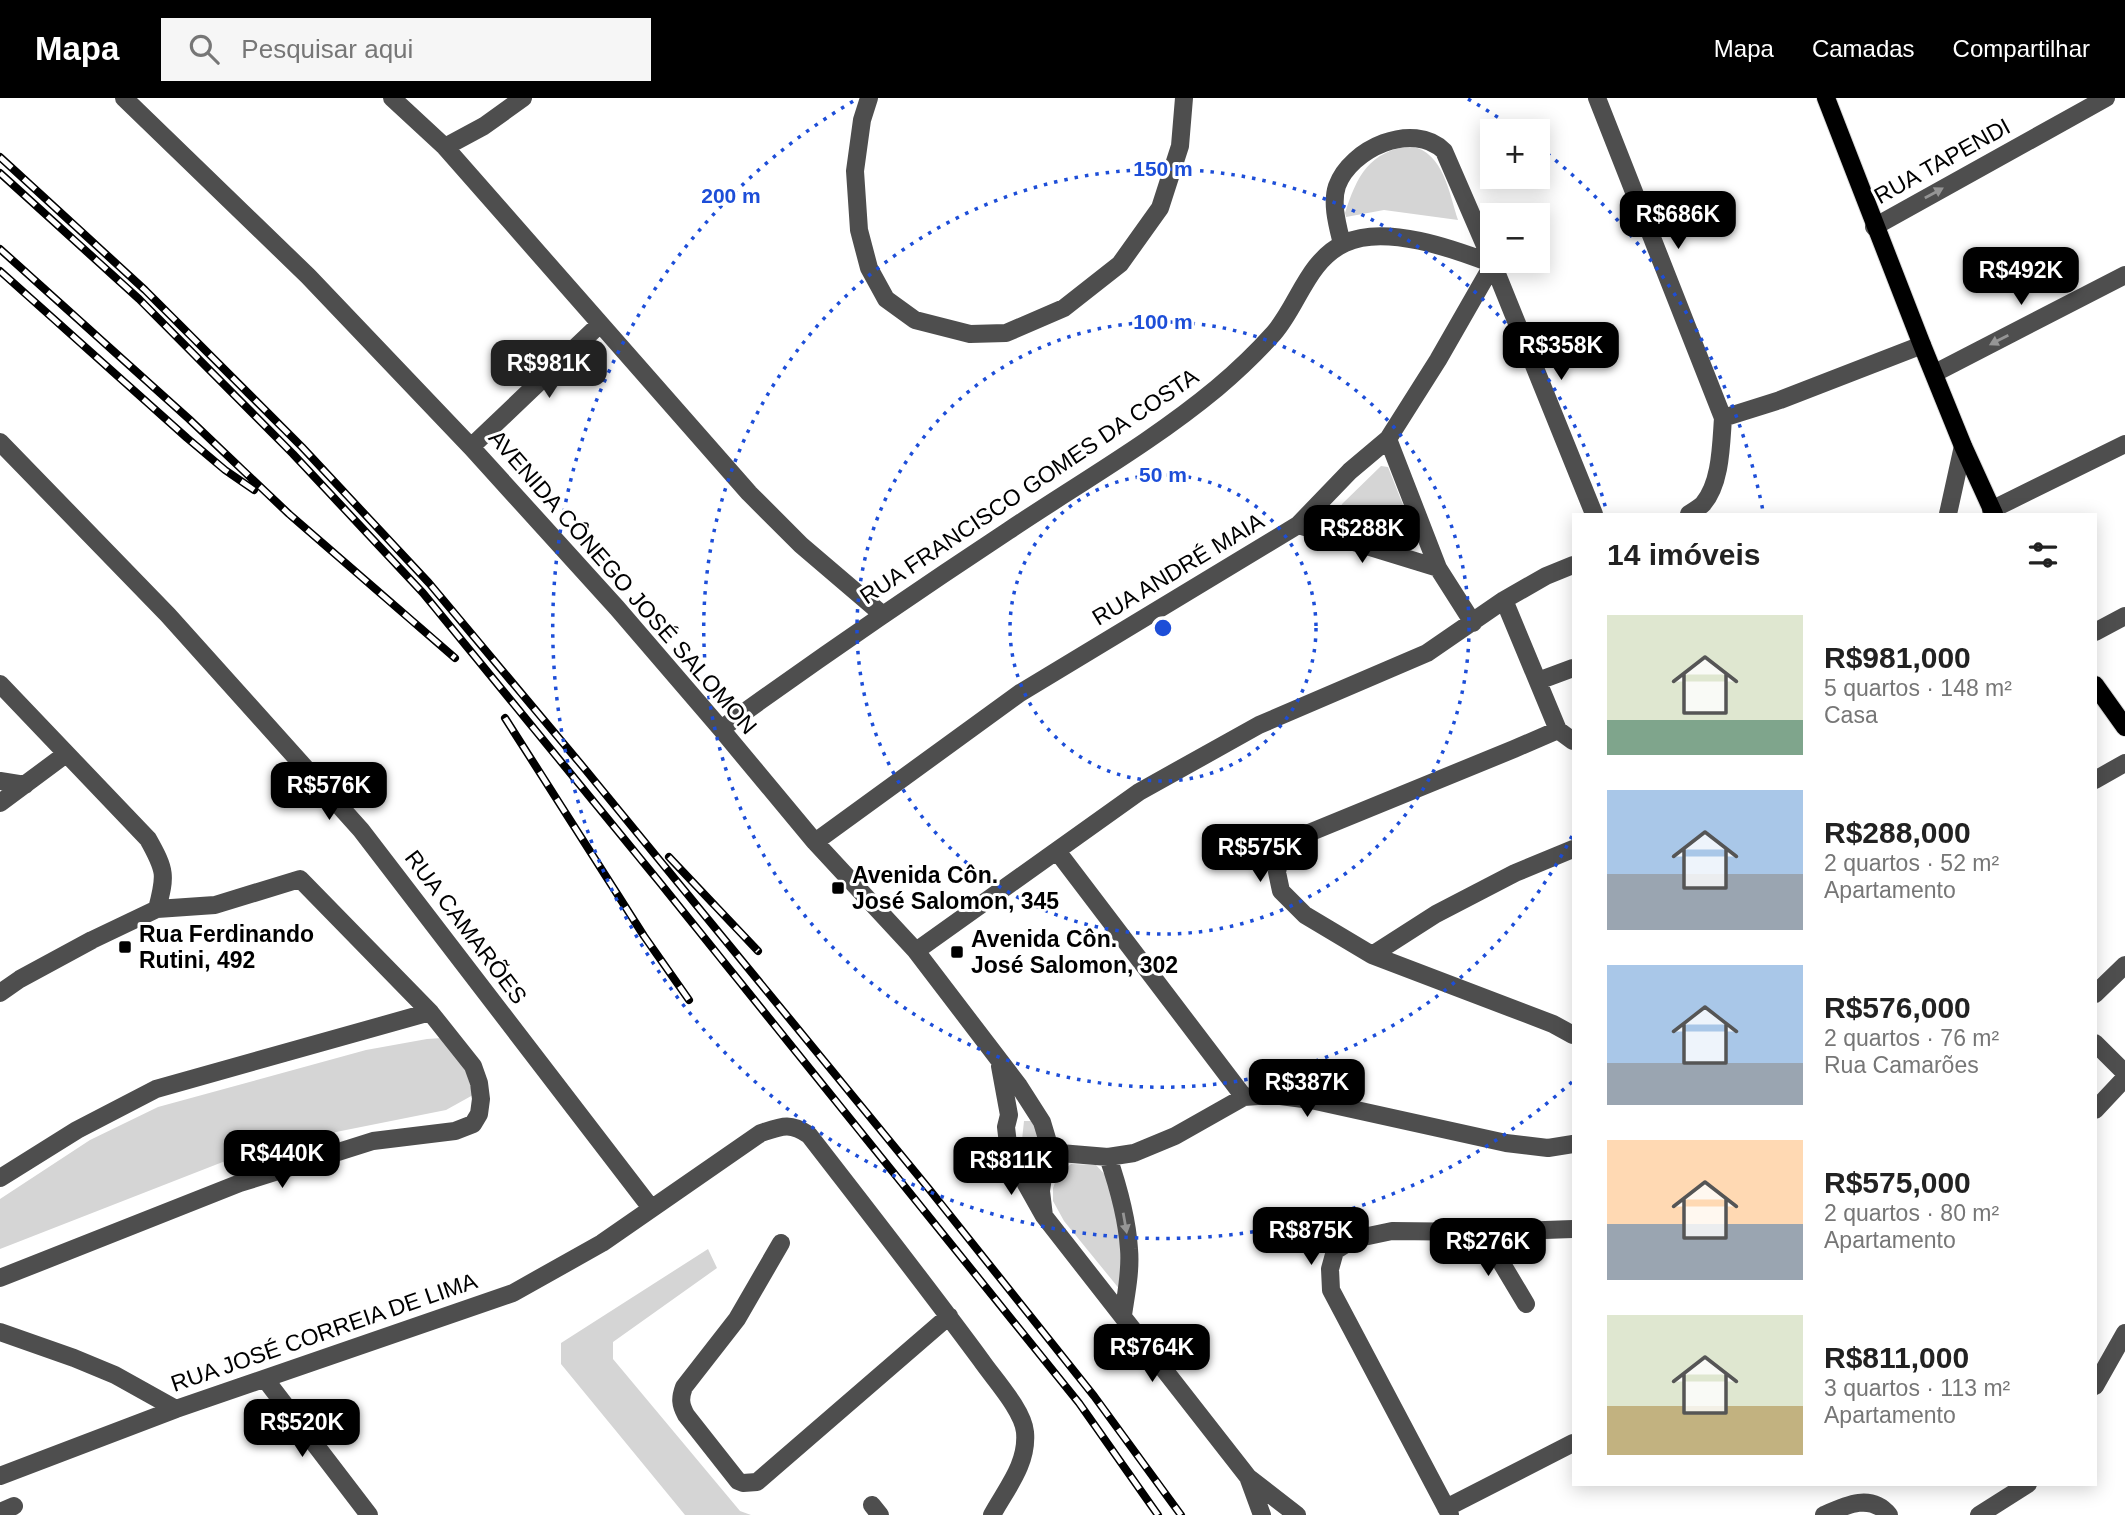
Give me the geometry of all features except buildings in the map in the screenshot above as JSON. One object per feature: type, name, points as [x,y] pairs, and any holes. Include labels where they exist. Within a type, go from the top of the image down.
[{"type":"main road","points":[[1826,98],[1874,227],[1963,446],[1993,512]]},
{"type":"main road","points":[[2097,688],[2125,727]]},
{"type":"street","name":"AVENIDA CÔNEGO JOSÉ SALOMON","points":[[124,98],[308,276],[471,447],[617,608],[815,842],[916,951],[1020,1086],[1037,1114]]},
{"type":"street","points":[[392,98],[445,147],[749,493],[801,545],[883,615]]},
{"type":"street","points":[[445,147],[484,126],[523,98]]},
{"type":"street","points":[[869,98],[862,120],[855,171],[859,230],[869,268],[886,299],[915,320],[970,334],[1006,333],[1064,309],[1120,264],[1160,208],[1180,146],[1184,98]]},
{"type":"street","points":[[1597,98],[1723,418],[1716,478],[1703,504],[1690,513]]},
{"type":"street","name":"RUA TAPENDI","points":[[1874,227],[2106,98]]},
{"type":"street","points":[[1480,234],[1444,151],[1437,144],[1424,139],[1403,138],[1382,144],[1357,159],[1343,173],[1336,189],[1336,214],[1342,244],[1358,238],[1408,239],[1480,260]]},
{"type":"street","name":"RUA FRANCISCO GOMES DA COSTA","points":[[721,729],[841,643],[1147,440],[1218,387],[1275,332],[1311,273],[1325,257],[1342,244]]},
{"type":"street","name":"RUA ANDRÉ MAIA","points":[[815,842],[1020,693],[1298,525],[1350,471],[1388,439],[1438,360],[1488,273]]},
{"type":"street","points":[[1497,273],[1594,513]]},
{"type":"street","points":[[1935,373],[2125,275]]},
{"type":"street","points":[[471,447],[599,325]]},
{"type":"street","points":[[1723,418],[1780,400],[1922,345]]},
{"type":"street","points":[[1388,439],[1438,568],[1473,623]]},
{"type":"street","name":"RUA CAMARÕES","points":[[0,442],[168,615],[361,830],[651,1208]]},
{"type":"street","points":[[1993,512],[2125,444]]},
{"type":"street","points":[[1948,513],[1963,446]]},
{"type":"street","points":[[1298,525],[1438,568]]},
{"type":"street","points":[[916,951],[1139,792],[1259,725],[1427,653],[1504,600],[1546,576],[1572,565]]},
{"type":"street","points":[[1504,600],[1558,730],[1572,740]]},
{"type":"street","points":[[2097,631],[2125,617]]},
{"type":"street","points":[[1538,681],[1572,668]]},
{"type":"street","points":[[0,684],[148,839],[159,859],[164,880],[157,909]]},
{"type":"street","points":[[1558,730],[1299,837],[1281,854],[1277,872],[1281,891],[1305,915],[1372,955],[1553,1024],[1572,1034]]},
{"type":"street","points":[[0,803],[66,754]]},
{"type":"street","points":[[2097,779],[2125,764]]},
{"type":"street","points":[[0,781],[25,785]]},
{"type":"street","points":[[1372,955],[1436,914],[1503,878],[1572,849]]},
{"type":"street","points":[[1057,851],[1244,1097]]},
{"type":"street","points":[[0,993],[20,979],[92,940],[157,909],[215,905],[300,879],[430,1012],[473,1066],[481,1099],[479,1114],[473,1124],[455,1131],[373,1141],[240,1183],[0,1278]]},
{"type":"street","points":[[2097,992],[2125,965]]},
{"type":"street","points":[[0,1178],[77,1130],[156,1089],[430,1012]]},
{"type":"street","points":[[2097,1045],[2125,1075],[2097,1108]]},
{"type":"street","name":"AVENIDA CÔNEGO JOSÉ SALOMON","points":[[1000,1063],[1009,1115]]},
{"type":"street","points":[[1017,1160],[1035,1165],[1047,1155],[1108,1157],[1134,1153],[1175,1136],[1244,1097],[1273,1095],[1311,1100],[1506,1143],[1548,1148],[1572,1144]]},
{"type":"street","points":[[1044,1216],[1041,1191],[1047,1155],[1045,1130],[1037,1114],[1021,1110],[1009,1115],[1006,1134],[1010,1151],[1044,1216],[1248,1477],[1297,1515]]},
{"type":"street","name":"RUA JOSÉ CORREIA DE LIMA","points":[[0,1476],[176,1409],[513,1293],[602,1243],[761,1133],[780,1126],[795,1126],[809,1135],[949,1317]]},
{"type":"street","points":[[1108,1157],[1118,1186],[1129,1250],[1123,1315]]},
{"type":"street","points":[[1572,1229],[1392,1231],[1354,1239],[1335,1251],[1330,1269],[1331,1290],[1448,1512],[1572,1444]]},
{"type":"street","points":[[1483,1232],[1526,1304]]},
{"type":"street","points":[[780,1243],[737,1319],[684,1387],[680,1398],[686,1415],[738,1481],[757,1482],[949,1317],[1014,1406],[1025,1429],[1025,1447],[1018,1471],[992,1515]]},
{"type":"street","points":[[0,1332],[115,1375],[176,1409]]},
{"type":"street","points":[[2097,1383],[2125,1332]]},
{"type":"street","points":[[265,1380],[369,1515]]},
{"type":"street","points":[[1248,1477],[1262,1515]]},
{"type":"street","points":[[1979,1515],[2025,1486]]},
{"type":"street","points":[[1824,1515],[1855,1502],[1871,1503],[1889,1515]]},
{"type":"shaded area","points":[[1411,146],[1422,150],[1438,165],[1458,220],[1384,210],[1346,217],[1354,188],[1367,168],[1385,153]]},
{"type":"shaded area","points":[[1381,466],[1388,467],[1415,535],[1340,515],[1342,504]]},
{"type":"shaded area","points":[[442,1038],[465,1068],[473,1095],[446,1110],[261,1147],[0,1249],[0,1199],[90,1140],[158,1107],[366,1050]]},
{"type":"shaded area","points":[[1024,1121],[1031,1121],[1041,1135],[1037,1158],[1028,1156],[1022,1140]]},
{"type":"shaded area","points":[[1071,1164],[1096,1165],[1108,1178],[1126,1255],[1121,1291],[1064,1221],[1053,1201],[1053,1188],[1058,1175]]},
{"type":"shaded area","points":[[708,1249],[717,1268],[613,1342],[613,1359],[740,1511],[751,1515],[685,1515],[561,1364],[561,1343]]},
{"type":"railway","points":[[0,157],[145,290],[302,447],[429,583],[929,1189],[1094,1396],[1181,1515]]},
{"type":"railway","points":[[0,173],[139,299],[293,454],[423,593],[1079,1403],[1158,1515]]},
{"type":"railway","points":[[0,249],[189,419],[289,514],[455,658]]},
{"type":"railway","points":[[0,271],[187,438],[254,490]]},
{"type":"railway","points":[[505,718],[644,936],[689,1000]]},
{"type":"railway","points":[[669,857],[758,951]]},
{"type":"place","name":"Avenida Côn. José Salomon, 345","points":[[838,888]]},
{"type":"place","name":"Rua Ferdinando Rutini, 492","points":[[125,947]]},
{"type":"place","name":"Avenida Côn. José Salomon, 302","points":[[957,952]]}]
